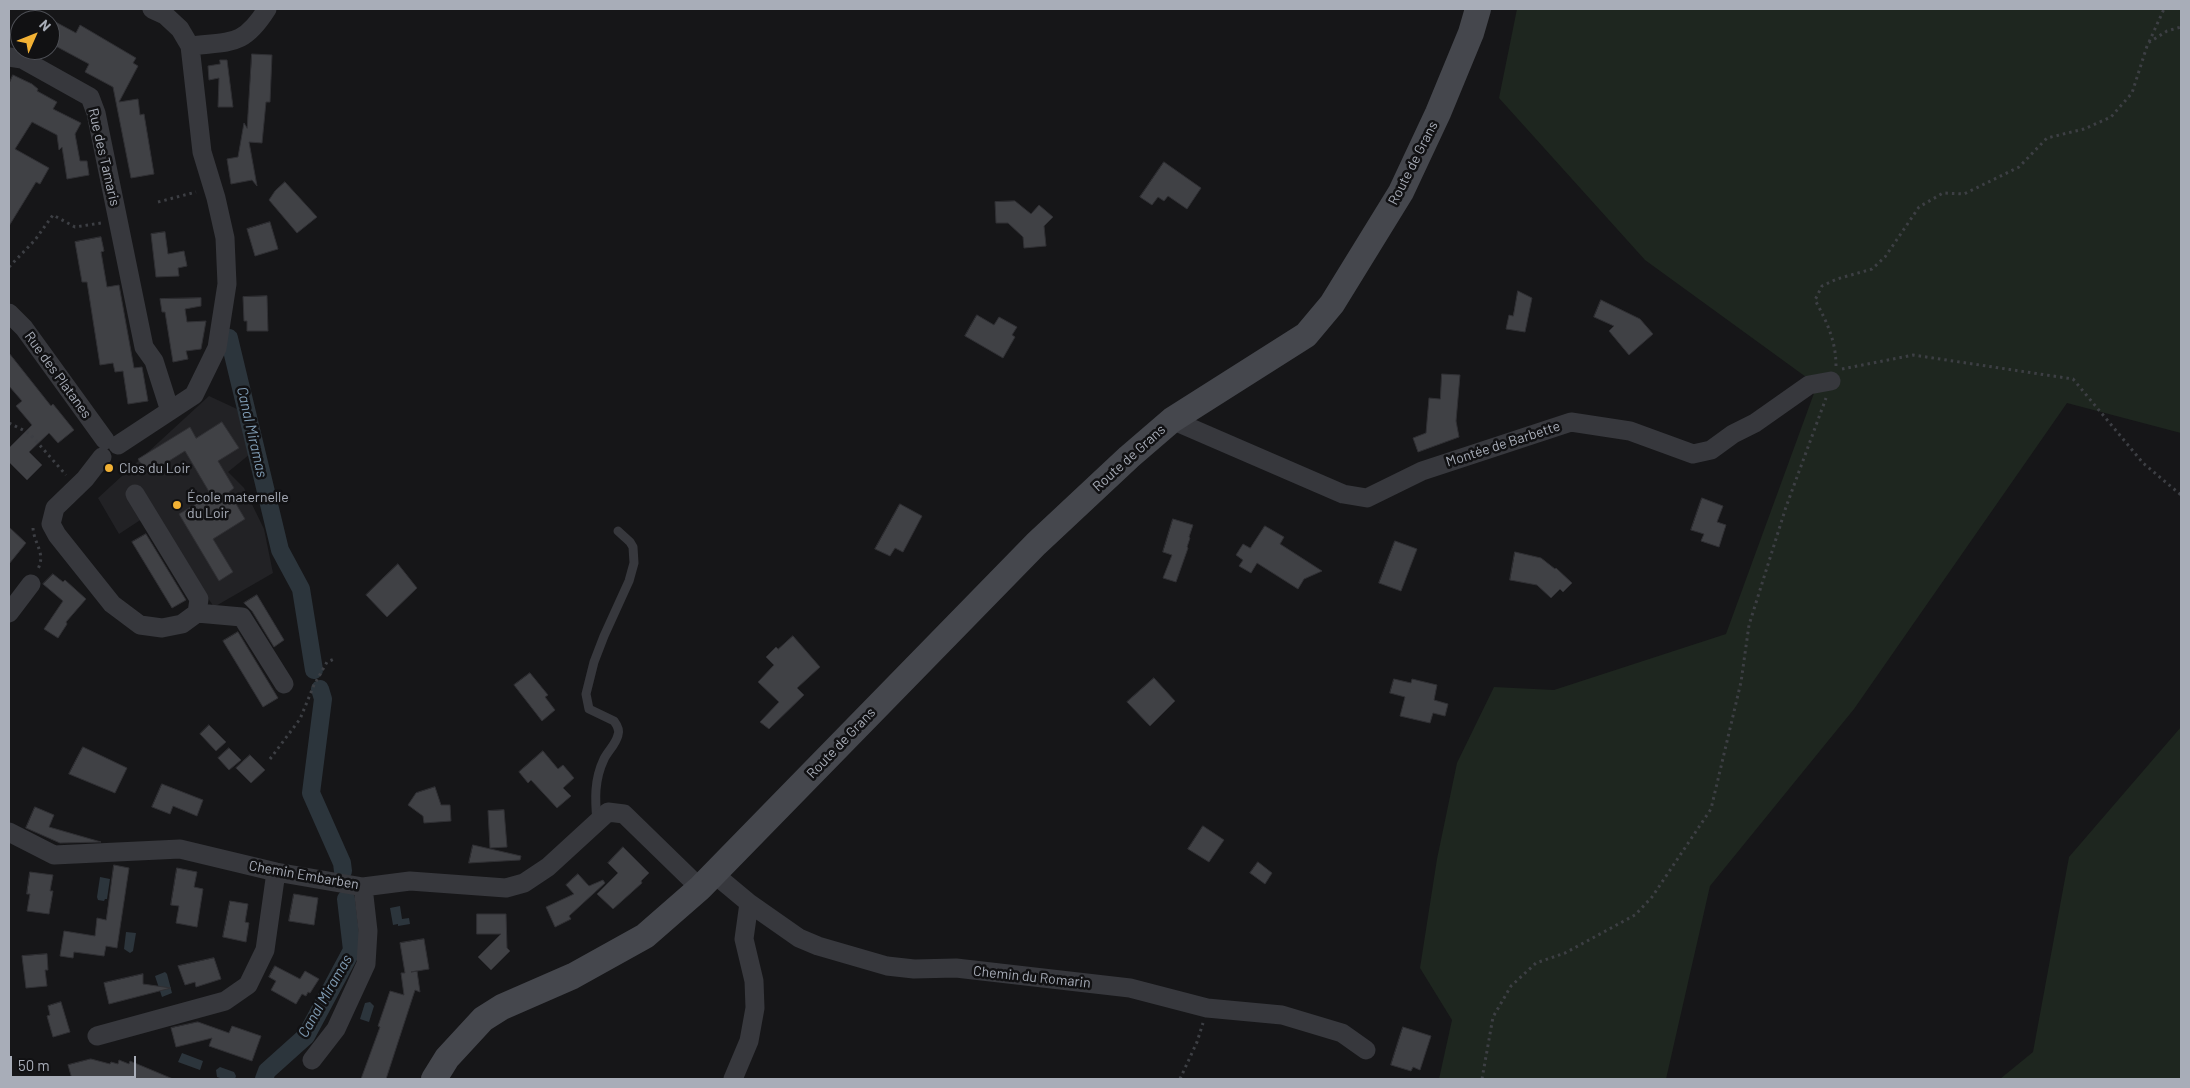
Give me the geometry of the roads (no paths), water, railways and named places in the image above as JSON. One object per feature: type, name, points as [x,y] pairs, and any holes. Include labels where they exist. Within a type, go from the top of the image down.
[{"type":"street","points":[[152,9],[165,15],[180,29],[190,46],[202,152],[225,238],[227,284],[217,348],[194,395],[108,447],[76,487],[55,508],[51,524],[57,535],[112,604],[140,625],[162,628],[182,624],[197,613],[242,617],[284,684]]},
{"type":"street","points":[[190,46],[238,40],[255,28],[267,9]]},
{"type":"street","name":"Route de Grans","points":[[434,1079],[447,1058],[483,1018],[502,1007],[573,976],[644,936],[706,881],[1036,544],[1129,456],[1172,420],[1306,336],[1332,304],[1401,192],[1438,113],[1471,33],[1478,9]]},
{"type":"street","name":"Rue des Tamaris","points":[[9,57],[22,59],[90,97],[96,113],[144,347],[154,362],[170,411]]},
{"type":"street","name":"Rue des Platanes","points":[[9,312],[24,328],[108,447]]},
{"type":"street","name":"Montée de Barbette","points":[[1172,420],[1343,494],[1367,498],[1422,471],[1571,422],[1630,431],[1693,454],[1711,450],[1733,434],[1755,423],[1809,385],[1831,381]]},
{"type":"street","points":[[135,494],[199,598],[197,613]]},
{"type":"street","points":[[9,613],[31,584]]},
{"type":"street","name":"Chemin Embarben","points":[[9,832],[54,856],[180,849],[276,872],[363,887],[410,882],[506,888],[524,883],[548,867],[608,812],[624,814],[706,881]]},
{"type":"street","points":[[97,1036],[225,1001],[248,985],[265,950],[276,872]]},
{"type":"street","name":"Chemin du Romarin","points":[[706,881],[749,903],[799,938],[818,946],[887,966],[914,969],[956,968],[1130,988],[1207,1008],[1282,1015],[1342,1033],[1366,1050]]},
{"type":"street","points":[[312,1060],[336,1029],[366,964],[368,930],[363,887]]},
{"type":"street","points":[[733,1079],[750,1041],[755,1008],[754,981],[744,939],[749,903]]},
{"type":"lane","points":[[597,823],[595,797],[597,780],[605,758],[618,738],[619,732],[614,721],[589,709],[586,694],[604,636],[632,571],[635,557],[633,547],[618,531]]},
{"type":"waterway","name":"Canal Miramas","points":[[229,338],[280,550],[301,589],[314,670]]},
{"type":"waterway","name":"Canal Miramas","points":[[320,689],[323,699],[311,793],[342,863],[343,871]]},
{"type":"waterway","name":"Canal Miramas","points":[[264,1079],[267,1071],[306,1036],[352,950],[346,899]]},
{"type":"place","name":"Clos du Loir","points":[[109,468]]},
{"type":"place","name":"École maternelle du Loir","points":[[177,505]]}]
